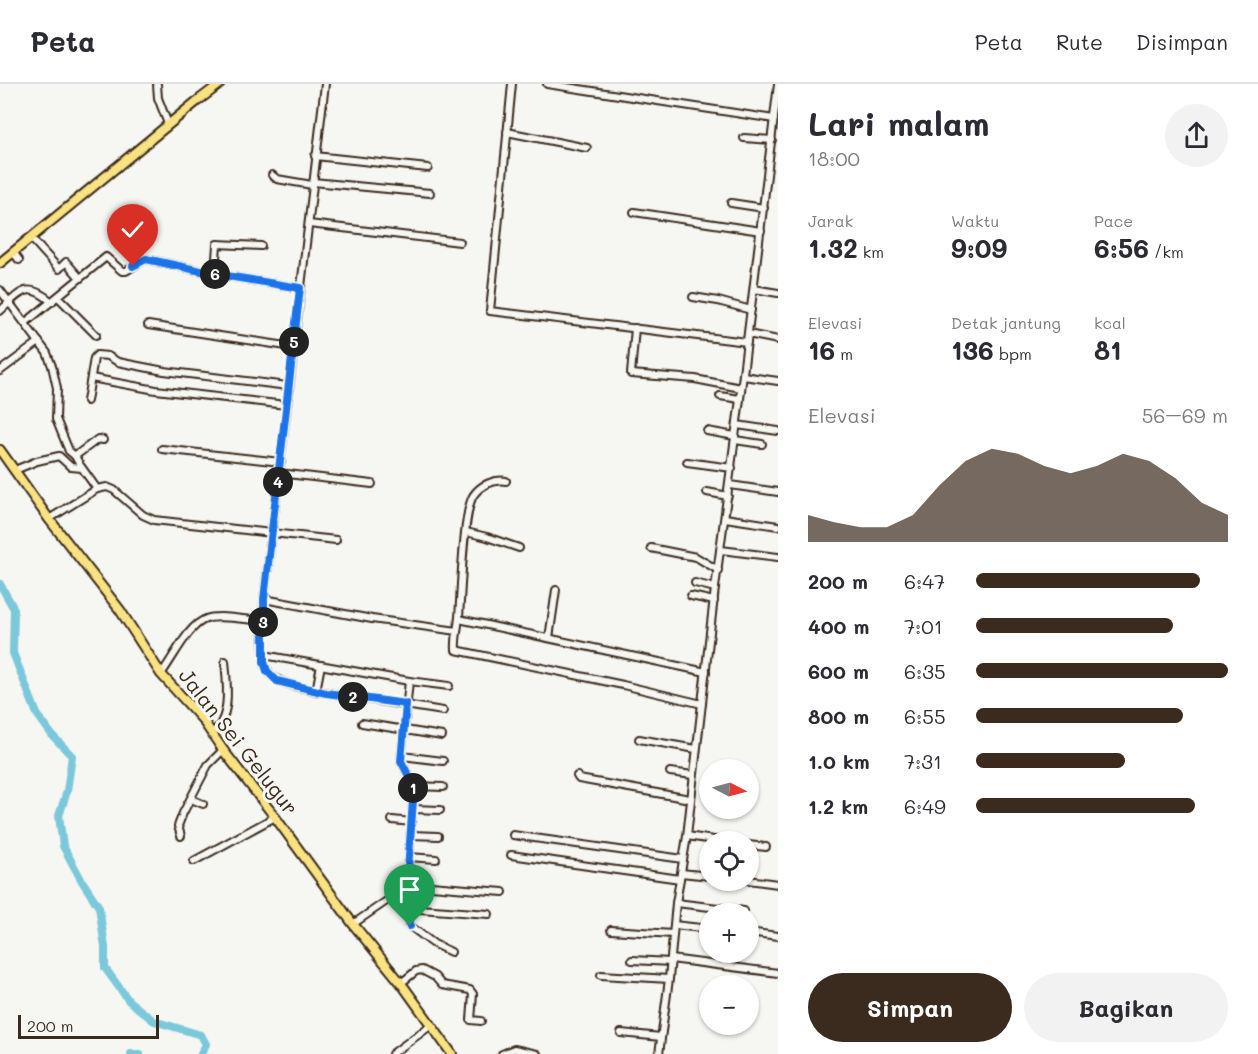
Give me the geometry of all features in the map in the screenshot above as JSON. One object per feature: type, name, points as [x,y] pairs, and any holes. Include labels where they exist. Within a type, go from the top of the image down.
[{"type":"main road","points":[[0,263],[220,84]]},
{"type":"main road","name":"Jalan Sei Gelugur","points":[[0,450],[49,519],[120,610],[161,674],[191,705],[452,1054]]},
{"type":"street","points":[[157,84],[158,98],[168,124]]},
{"type":"street","points":[[325,84],[264,599],[262,621],[265,667],[273,678],[316,691],[443,711]]},
{"type":"street","points":[[512,84],[490,311],[747,342]]},
{"type":"street","points":[[547,84],[774,119]]},
{"type":"street","points":[[658,1054],[669,979],[676,903],[687,836],[715,588],[732,468],[778,84]]},
{"type":"street","points":[[507,132],[587,148]]},
{"type":"street","points":[[744,138],[772,140]]},
{"type":"street","points":[[315,156],[428,168]]},
{"type":"street","points":[[769,158],[778,159]]},
{"type":"street","points":[[272,175],[277,179],[312,184],[430,193]]},
{"type":"street","points":[[731,203],[764,208]]},
{"type":"street","points":[[634,212],[761,231]]},
{"type":"street","points":[[309,224],[460,242]]},
{"type":"street","points":[[31,238],[59,269],[66,262],[80,278]]},
{"type":"street","points":[[215,274],[217,244],[261,246]]},
{"type":"street","points":[[13,252],[20,260]]},
{"type":"street","points":[[25,323],[106,257],[122,271],[146,259],[215,274],[300,288]]},
{"type":"street","points":[[754,289],[778,293]]},
{"type":"street","points":[[0,290],[47,353],[57,388],[56,420],[69,451],[75,456],[97,489]]},
{"type":"street","points":[[0,311],[25,291],[32,290],[55,300],[96,336]]},
{"type":"street","points":[[693,297],[751,310]]},
{"type":"street","points":[[148,325],[293,347]]},
{"type":"street","points":[[635,328],[631,374],[695,379],[741,388]]},
{"type":"street","points":[[748,334],[778,340]]},
{"type":"street","points":[[0,371],[39,342]]},
{"type":"street","points":[[87,401],[94,358],[101,355],[118,362],[156,370],[288,386]]},
{"type":"street","points":[[743,376],[778,381]]},
{"type":"street","points":[[91,378],[156,390],[286,405]]},
{"type":"street","points":[[720,396],[740,399]]},
{"type":"street","points":[[737,425],[778,431]]},
{"type":"street","points":[[707,432],[762,444]]},
{"type":"street","points":[[75,456],[98,439],[104,440]]},
{"type":"street","points":[[162,449],[281,462]]},
{"type":"street","points":[[15,470],[37,461],[59,456],[62,456],[71,467],[81,467]]},
{"type":"street","points":[[687,462],[732,468]]},
{"type":"street","points":[[279,473],[372,484]]},
{"type":"street","points":[[506,481],[498,480],[488,484],[473,496],[466,532],[457,631],[458,651],[702,704]]},
{"type":"street","points":[[730,484],[778,492]]},
{"type":"street","points":[[49,519],[97,489],[107,487],[114,490],[143,515],[154,520],[336,540]]},
{"type":"street","points":[[707,492],[728,496]]},
{"type":"street","points":[[725,518],[778,526]]},
{"type":"street","points":[[466,532],[519,548]]},
{"type":"street","points":[[651,548],[696,557],[718,570]]},
{"type":"street","points":[[721,549],[778,557]]},
{"type":"street","points":[[695,583],[715,588]]},
{"type":"street","points":[[549,638],[556,590]]},
{"type":"street","points":[[692,596],[714,601]]},
{"type":"street","points":[[264,599],[372,619],[457,631]]},
{"type":"street","points":[[161,674],[198,623],[212,618],[262,621]]},
{"type":"street","points":[[459,619],[706,672]]},
{"type":"street","points":[[264,655],[449,686]]},
{"type":"street","points":[[212,733],[219,728],[223,720],[227,693],[225,661]]},
{"type":"street","points":[[316,691],[321,665]]},
{"type":"street","points":[[406,908],[405,886],[414,786],[402,764],[409,681]]},
{"type":"street","points":[[362,723],[441,736]]},
{"type":"street","points":[[639,739],[696,749]]},
{"type":"street","points":[[181,836],[178,826],[183,813],[208,765],[223,750]]},
{"type":"street","points":[[402,756],[443,761]]},
{"type":"street","points":[[670,772],[693,775]]},
{"type":"street","points":[[577,776],[579,779],[690,800]]},
{"type":"street","points":[[414,786],[443,787]]},
{"type":"street","points":[[191,799],[203,804]]},
{"type":"street","points":[[412,809],[440,810]]},
{"type":"street","points":[[194,861],[275,817]]},
{"type":"street","points":[[392,820],[412,822]]},
{"type":"street","points":[[411,835],[438,836]]},
{"type":"street","points":[[513,835],[683,859]]},
{"type":"street","points":[[687,836],[699,838]]},
{"type":"street","points":[[759,846],[766,847]]},
{"type":"street","points":[[511,855],[681,876],[699,876]]},
{"type":"street","points":[[409,857],[436,859]]},
{"type":"street","points":[[759,881],[778,884]]},
{"type":"street","points":[[353,924],[405,886],[503,892]]},
{"type":"street","points":[[395,895],[406,908],[409,925],[414,931],[434,945],[451,952]]},
{"type":"street","points":[[676,903],[699,905]]},
{"type":"street","points":[[406,908],[489,914]]},
{"type":"street","points":[[674,925],[699,928]]},
{"type":"street","points":[[610,930],[673,934]]},
{"type":"street","points":[[759,933],[778,936]]},
{"type":"street","points":[[632,960],[671,960],[778,973]]},
{"type":"street","points":[[401,983],[416,971],[422,970],[442,985],[470,990],[473,994],[471,1020],[481,1021]]},
{"type":"street","points":[[601,975],[669,979]]},
{"type":"street","points":[[392,1054],[430,1026]]},
{"type":"street","points":[[621,1033],[661,1037]]},
{"type":"street","points":[[502,1054],[514,1049],[537,1054]]},
{"type":"waterway","points":[[0,584],[14,609],[13,653],[37,714],[52,735],[72,756],[67,791],[59,816],[63,846],[99,907],[105,947],[105,968],[129,1001],[154,1021],[201,1035],[206,1044],[201,1054]]},
{"type":"waterway","points":[[131,1054],[140,1054]]},
{"type":"route","points":[[133,266],[146,259],[215,274],[300,288],[264,599],[262,621],[264,662],[267,671],[277,681],[326,693],[406,704],[401,761],[414,786],[407,884],[404,890],[410,926]]}]
